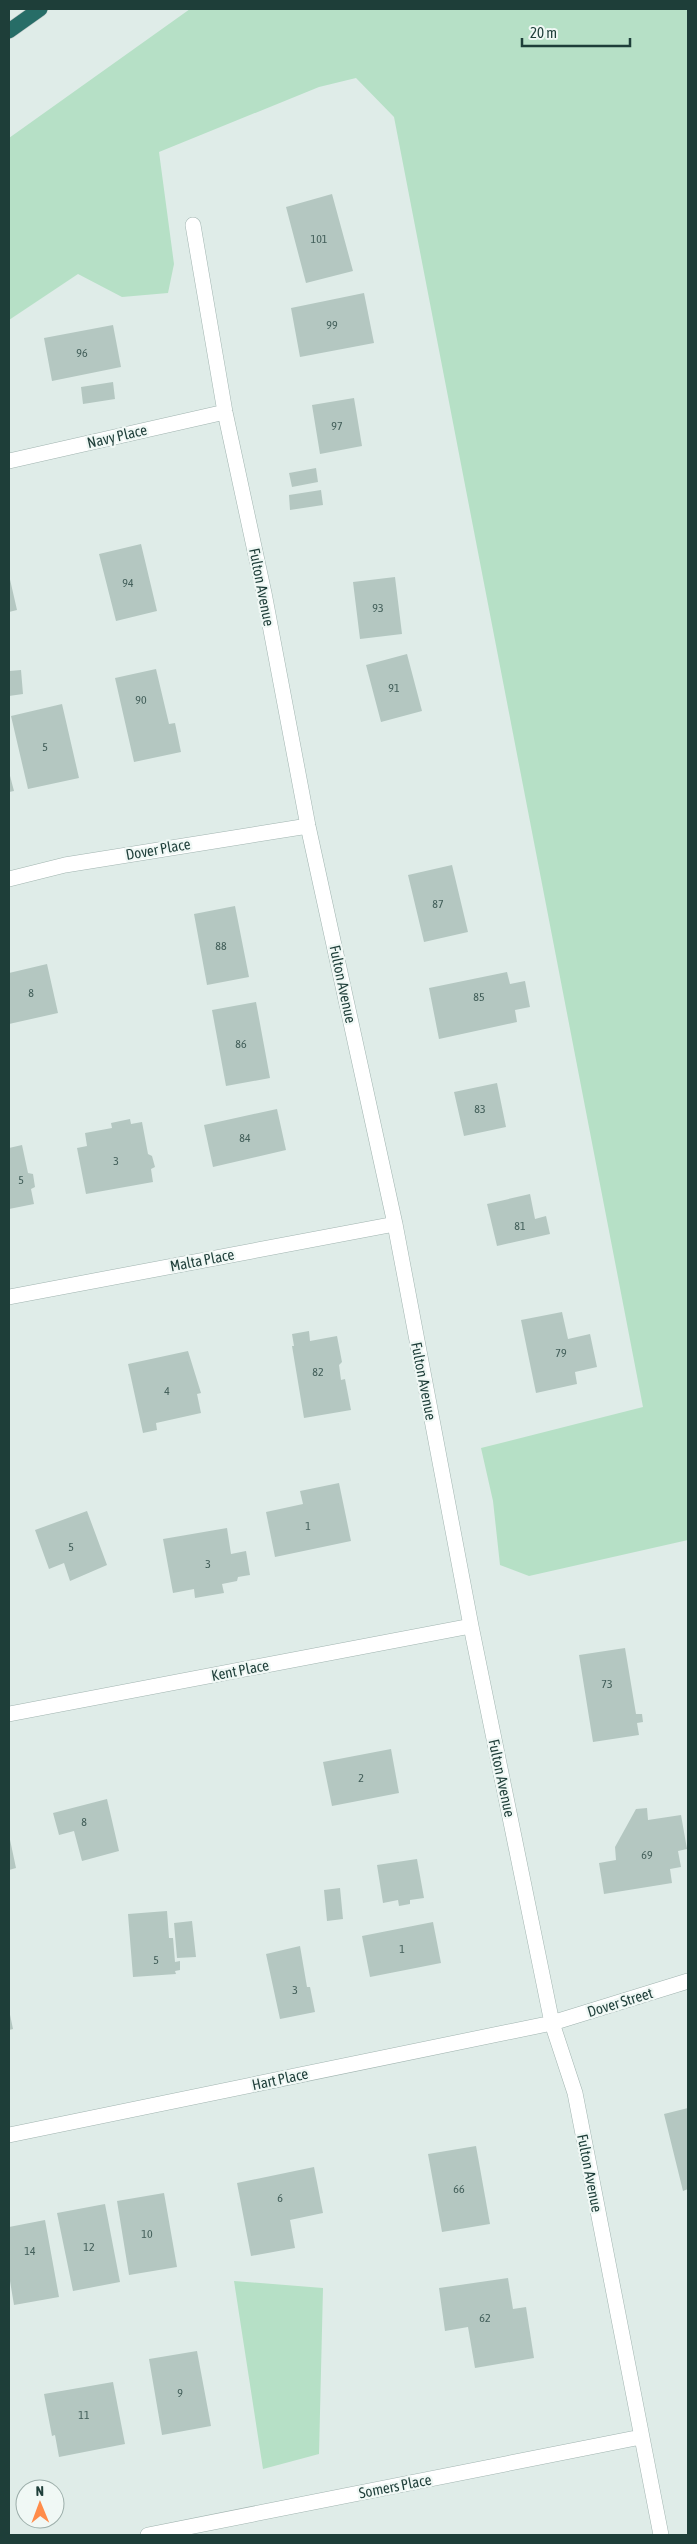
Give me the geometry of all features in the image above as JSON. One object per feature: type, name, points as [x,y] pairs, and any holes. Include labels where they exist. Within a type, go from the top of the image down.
[{"type":"highway","points":[[9,31],[40,9]]},
{"type":"street","name":"Fulton Avenue","points":[[193,225],[225,412],[264,593],[308,826],[394,1224],[471,1626],[552,2023],[575,2093],[640,2437],[661,2535]]},
{"type":"street","name":"Navy Place","points":[[9,461],[225,412]]},
{"type":"street","name":"Dover Place","points":[[9,879],[65,865],[308,826]]},
{"type":"street","name":"Malta Place","points":[[9,1297],[394,1224]]},
{"type":"street","name":"Kent Place","points":[[9,1714],[471,1626]]},
{"type":"street","name":"Dover Street","points":[[552,2023],[688,1981]]},
{"type":"street","name":"Hart Place","points":[[9,2135],[552,2023]]},
{"type":"street","name":"Somers Place","points":[[148,2535],[640,2437]]},
{"type":"green space","points":[[190,9],[688,9],[688,1540],[529,1576],[500,1565],[493,1501],[481,1448],[643,1407],[394,117],[356,78],[319,87],[159,152],[174,264],[168,293],[122,297],[78,274],[9,320],[9,138]]},
{"type":"green space","points":[[234,2281],[323,2288],[319,2454],[263,2469]]},
{"type":"building","points":[[332,194],[353,271],[306,283],[286,207]]},
{"type":"building","points":[[364,293],[374,343],[300,357],[291,308]]},
{"type":"building","points":[[113,325],[121,367],[52,381],[44,338]]},
{"type":"building","points":[[113,382],[115,399],[83,404],[81,387]]},
{"type":"building","points":[[354,398],[362,446],[320,454],[312,405]]},
{"type":"building","points":[[316,468],[318,482],[292,487],[289,473]]},
{"type":"building","points":[[321,490],[323,505],[290,510],[289,495]]},
{"type":"building","points":[[141,544],[157,611],[116,621],[99,554]]},
{"type":"building","points":[[9,575],[17,610],[9,612]]},
{"type":"building","points":[[395,577],[402,634],[360,639],[353,582]]},
{"type":"building","points":[[407,654],[422,711],[381,722],[366,665]]},
{"type":"building","points":[[156,669],[169,724],[175,723],[181,752],[134,762],[115,678]]},
{"type":"building","points":[[21,670],[23,694],[9,696],[9,671]]},
{"type":"building","points":[[62,704],[79,778],[28,789],[11,716]]},
{"type":"building","points":[[9,772],[14,791],[9,792]]},
{"type":"building","points":[[452,865],[468,932],[424,942],[408,875]]},
{"type":"building","points":[[235,906],[249,977],[207,985],[194,914]]},
{"type":"building","points":[[47,964],[58,1013],[9,1024],[9,973]]},
{"type":"building","points":[[507,972],[510,984],[525,981],[530,1007],[515,1010],[517,1022],[439,1039],[429,988]]},
{"type":"building","points":[[256,1002],[270,1078],[226,1086],[212,1010]]},
{"type":"building","points":[[497,1083],[506,1127],[464,1136],[454,1092]]},
{"type":"building","points":[[277,1109],[286,1150],[213,1167],[204,1125]]},
{"type":"building","points":[[130,1119],[131,1124],[142,1122],[148,1154],[152,1156],[155,1167],[151,1169],[153,1182],[86,1194],[77,1148],[87,1146],[85,1133],[112,1128],[111,1123]]},
{"type":"building","points":[[22,1145],[28,1173],[33,1174],[35,1187],[31,1189],[34,1204],[9,1209],[9,1148]]},
{"type":"building","points":[[530,1194],[535,1219],[546,1216],[550,1234],[497,1246],[487,1204]]},
{"type":"building","points":[[562,1312],[568,1339],[590,1334],[597,1367],[575,1372],[577,1384],[536,1393],[521,1320]]},
{"type":"building","points":[[309,1331],[310,1341],[337,1336],[342,1362],[339,1365],[341,1380],[345,1379],[351,1410],[304,1418],[292,1346],[294,1346],[292,1334]]},
{"type":"building","points":[[188,1351],[201,1393],[197,1394],[201,1413],[156,1423],[157,1430],[143,1433],[128,1364]]},
{"type":"building","points":[[339,1483],[351,1541],[275,1557],[266,1512],[303,1504],[300,1491]]},
{"type":"building","points":[[87,1511],[107,1565],[70,1581],[64,1563],[49,1569],[35,1530]]},
{"type":"building","points":[[227,1528],[231,1554],[246,1551],[250,1575],[238,1577],[237,1581],[222,1584],[224,1593],[195,1598],[194,1589],[173,1593],[163,1539]]},
{"type":"building","points":[[625,1648],[636,1714],[642,1714],[643,1722],[637,1723],[639,1735],[593,1742],[579,1655]]},
{"type":"building","points":[[391,1749],[399,1793],[332,1806],[323,1762]]},
{"type":"building","points":[[107,1799],[119,1851],[82,1861],[74,1831],[59,1835],[53,1813]]},
{"type":"building","points":[[647,1808],[648,1820],[681,1815],[687,1849],[678,1851],[681,1867],[670,1869],[672,1883],[604,1894],[599,1863],[616,1860],[615,1847],[636,1809]]},
{"type":"building","points":[[9,1835],[16,1868],[9,1870]]},
{"type":"building","points":[[417,1859],[424,1898],[410,1900],[410,1904],[399,1906],[398,1900],[383,1903],[377,1865]]},
{"type":"building","points":[[340,1888],[343,1919],[327,1921],[324,1890]]},
{"type":"building","points":[[167,1911],[169,1938],[173,1938],[175,1962],[180,1961],[180,1970],[175,1971],[176,1974],[133,1977],[128,1914]]},
{"type":"building","points":[[192,1921],[196,1957],[177,1958],[174,1923]]},
{"type":"building","points":[[433,1922],[441,1963],[370,1977],[362,1936]]},
{"type":"building","points":[[300,1946],[307,1987],[310,1987],[315,2012],[280,2019],[266,1954]]},
{"type":"building","points":[[9,2010],[13,2029],[9,2030]]},
{"type":"building","points":[[688,2108],[688,2189],[683,2191],[664,2114]]},
{"type":"building","points":[[476,2146],[490,2224],[442,2232],[428,2154]]},
{"type":"building","points":[[314,2167],[323,2213],[290,2220],[295,2248],[251,2256],[237,2183]]},
{"type":"building","points":[[164,2193],[177,2267],[129,2275],[117,2201]]},
{"type":"building","points":[[105,2204],[120,2282],[73,2291],[57,2213]]},
{"type":"building","points":[[45,2220],[59,2297],[14,2305],[9,2275],[9,2227]]},
{"type":"building","points":[[508,2278],[513,2309],[526,2307],[534,2358],[475,2368],[468,2327],[445,2331],[439,2288]]},
{"type":"building","points":[[197,2351],[211,2426],[162,2435],[149,2359]]},
{"type":"building","points":[[113,2382],[125,2444],[59,2457],[55,2435],[52,2436],[44,2394]]}]
